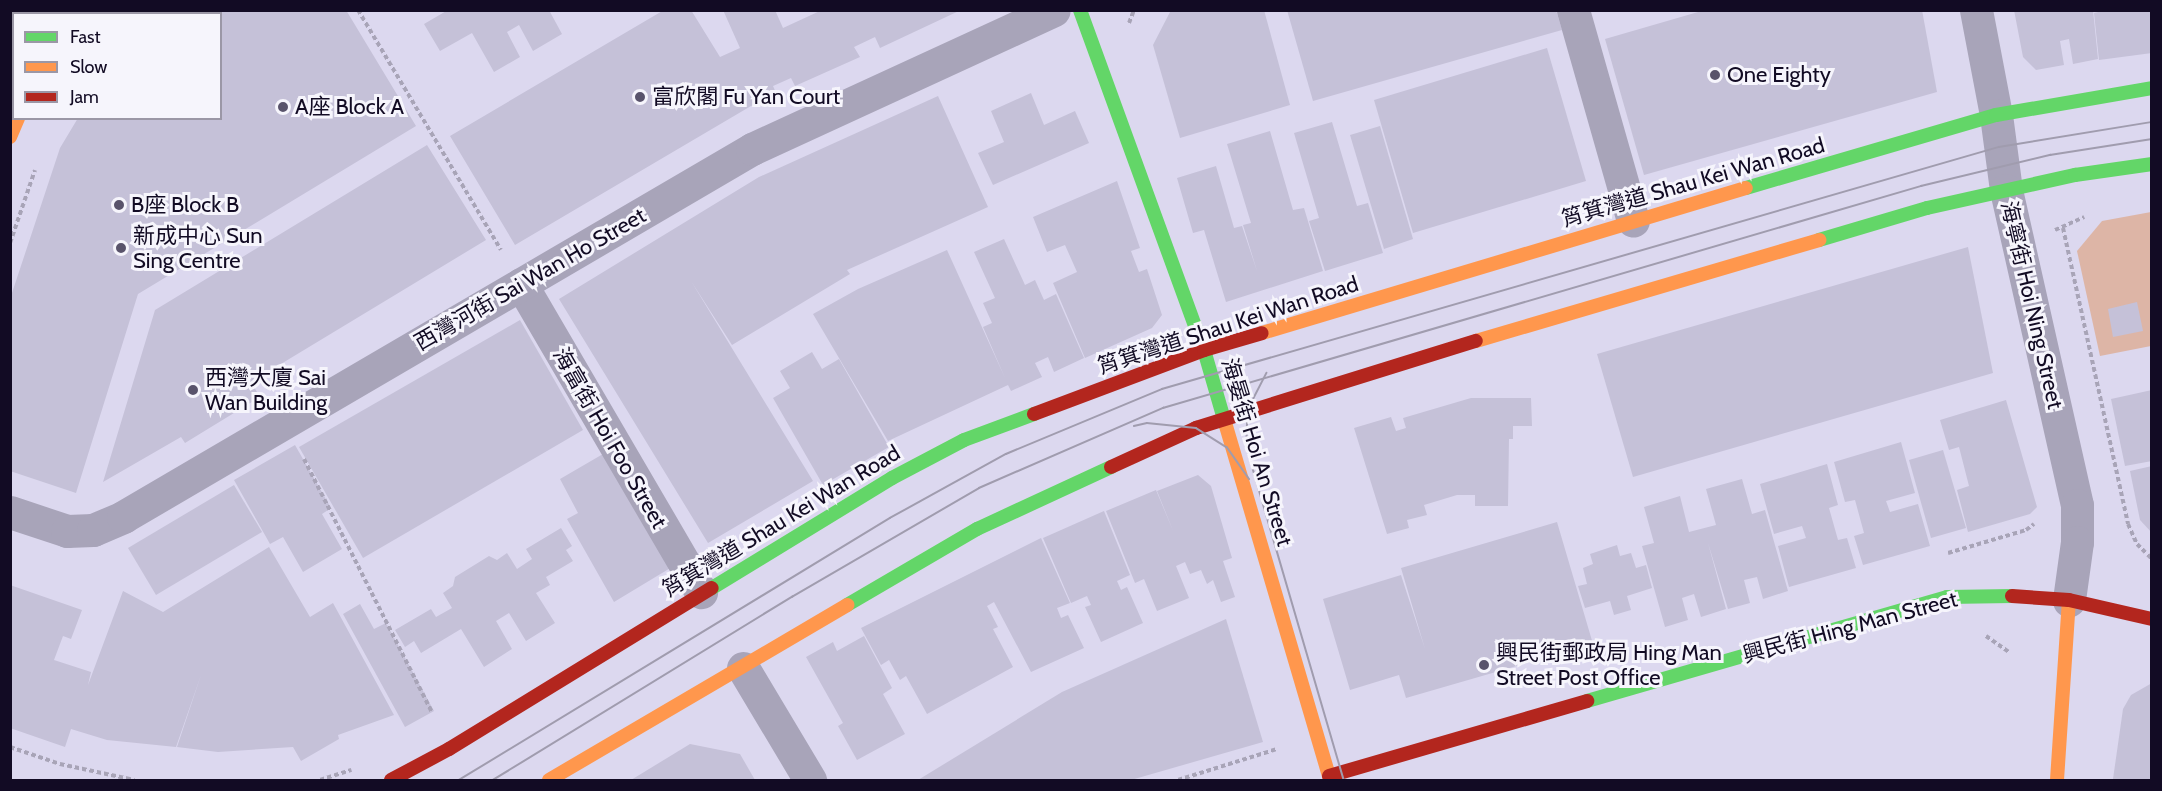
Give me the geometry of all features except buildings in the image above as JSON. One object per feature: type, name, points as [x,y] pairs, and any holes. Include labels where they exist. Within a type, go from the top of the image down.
[{"type":"main road","name":"海晏街 Hoi An Street","points":[[1080,10],[1204,350],[1226,418],[1320,778]]},
{"type":"main road","name":"筲箕灣道 Shau Kei Wan Road","points":[[391,780],[449,749],[700,592],[892,478],[964,440],[1204,350],[1633,221],[1996,115],[2151,88]]},
{"type":"main road","points":[[10,137],[17,120]]},
{"type":"main road","points":[[549,780],[1025,503],[1226,418],[1927,208],[2006,190],[2151,164]]},
{"type":"main road","name":"興民街 Hing Man Street","points":[[1320,778],[1947,597],[1988,594],[2069,600],[2151,619]]},
{"type":"main road","points":[[2057,780],[2069,600]]},
{"type":"street","name":"西灣河街 Sai Wan Ho Street","points":[[10,512],[67,531],[93,530],[123,517],[752,149],[1054,10]]},
{"type":"street","points":[[1573,10],[1633,221]]},
{"type":"street","name":"海寧街 Hoi Ning Street","points":[[1976,10],[1996,115],[2006,190],[2077,506],[2077,542],[2069,600]]},
{"type":"street","name":"海富街 Hoi Foo Street","points":[[521,284],[700,592]]},
{"type":"street","points":[[743,668],[810,780]]},
{"type":"path","points":[[358,10],[502,252]]},
{"type":"path","points":[[10,243],[39,160]]},
{"type":"path","points":[[2017,237],[2063,228],[2091,214]]},
{"type":"path","points":[[2063,228],[2128,525],[2137,544],[2151,559]]},
{"type":"path","points":[[300,453],[434,716]]},
{"type":"path","points":[[1947,554],[2026,531],[2034,526],[2036,514]]},
{"type":"path","points":[[10,747],[60,764],[134,780]]},
{"type":"shaded area","points":[[2151,212],[2151,346],[2100,356],[2077,251],[2102,221]]},
{"type":"tram line","points":[[459,780],[890,518],[1006,454],[1162,389],[1999,147],[2152,122]]},
{"type":"tram line","points":[[493,780],[792,597],[979,488],[1163,408],[1921,186],[2050,155],[2152,139]]},
{"type":"tram line","points":[[1267,373],[1248,410],[1247,448],[1344,780]]},
{"type":"tram line","points":[[1134,426],[1147,423],[1196,428],[1227,447],[1249,479]]},
{"type":"traffic: fast","points":[[1080,10],[1204,350],[1226,426]]},
{"type":"traffic: fast","points":[[1746,188],[1996,115],[2152,88]]},
{"type":"traffic: fast","points":[[1819,240],[1927,208],[2075,175],[2152,164]]},
{"type":"traffic: fast","points":[[712,588],[892,478],[964,440],[1034,414]]},
{"type":"traffic: fast","points":[[847,605],[977,529],[1111,467]]},
{"type":"traffic: fast","points":[[1587,701],[1947,597],[2012,596]]},
{"type":"traffic: slow","points":[[10,137],[17,120]]},
{"type":"traffic: slow","points":[[1262,333],[1746,188]]},
{"type":"traffic: slow","points":[[1476,341],[1819,240]]},
{"type":"traffic: slow","points":[[1226,426],[1329,776]]},
{"type":"traffic: slow","points":[[2057,780],[2069,600]]},
{"type":"traffic: slow","points":[[549,780],[847,605]]},
{"type":"traffic: jam","points":[[1034,414],[1204,350],[1262,333]]},
{"type":"traffic: jam","points":[[1111,467],[1196,428],[1476,341]]},
{"type":"traffic: jam","points":[[391,780],[449,749],[712,588]]},
{"type":"traffic: jam","points":[[2012,596],[2069,600],[2152,619]]},
{"type":"traffic: jam","points":[[1329,776],[1587,701]]},
{"type":"place","name":"One Eighty","points":[[1715,75]]},
{"type":"place","name":"富欣閣 Fu Yan Court","points":[[640,97]]},
{"type":"place","name":"A座 Block A","points":[[283,107]]},
{"type":"place","name":"B座 Block B","points":[[119,205]]},
{"type":"place","name":"新成中心 Sun Sing Centre","points":[[121,248]]},
{"type":"place","name":"西灣大廈 Sai Wan Building","points":[[193,390]]},
{"type":"place","name":"興民街郵政局 Hing Man Street Post Office","points":[[1484,665]]}]
